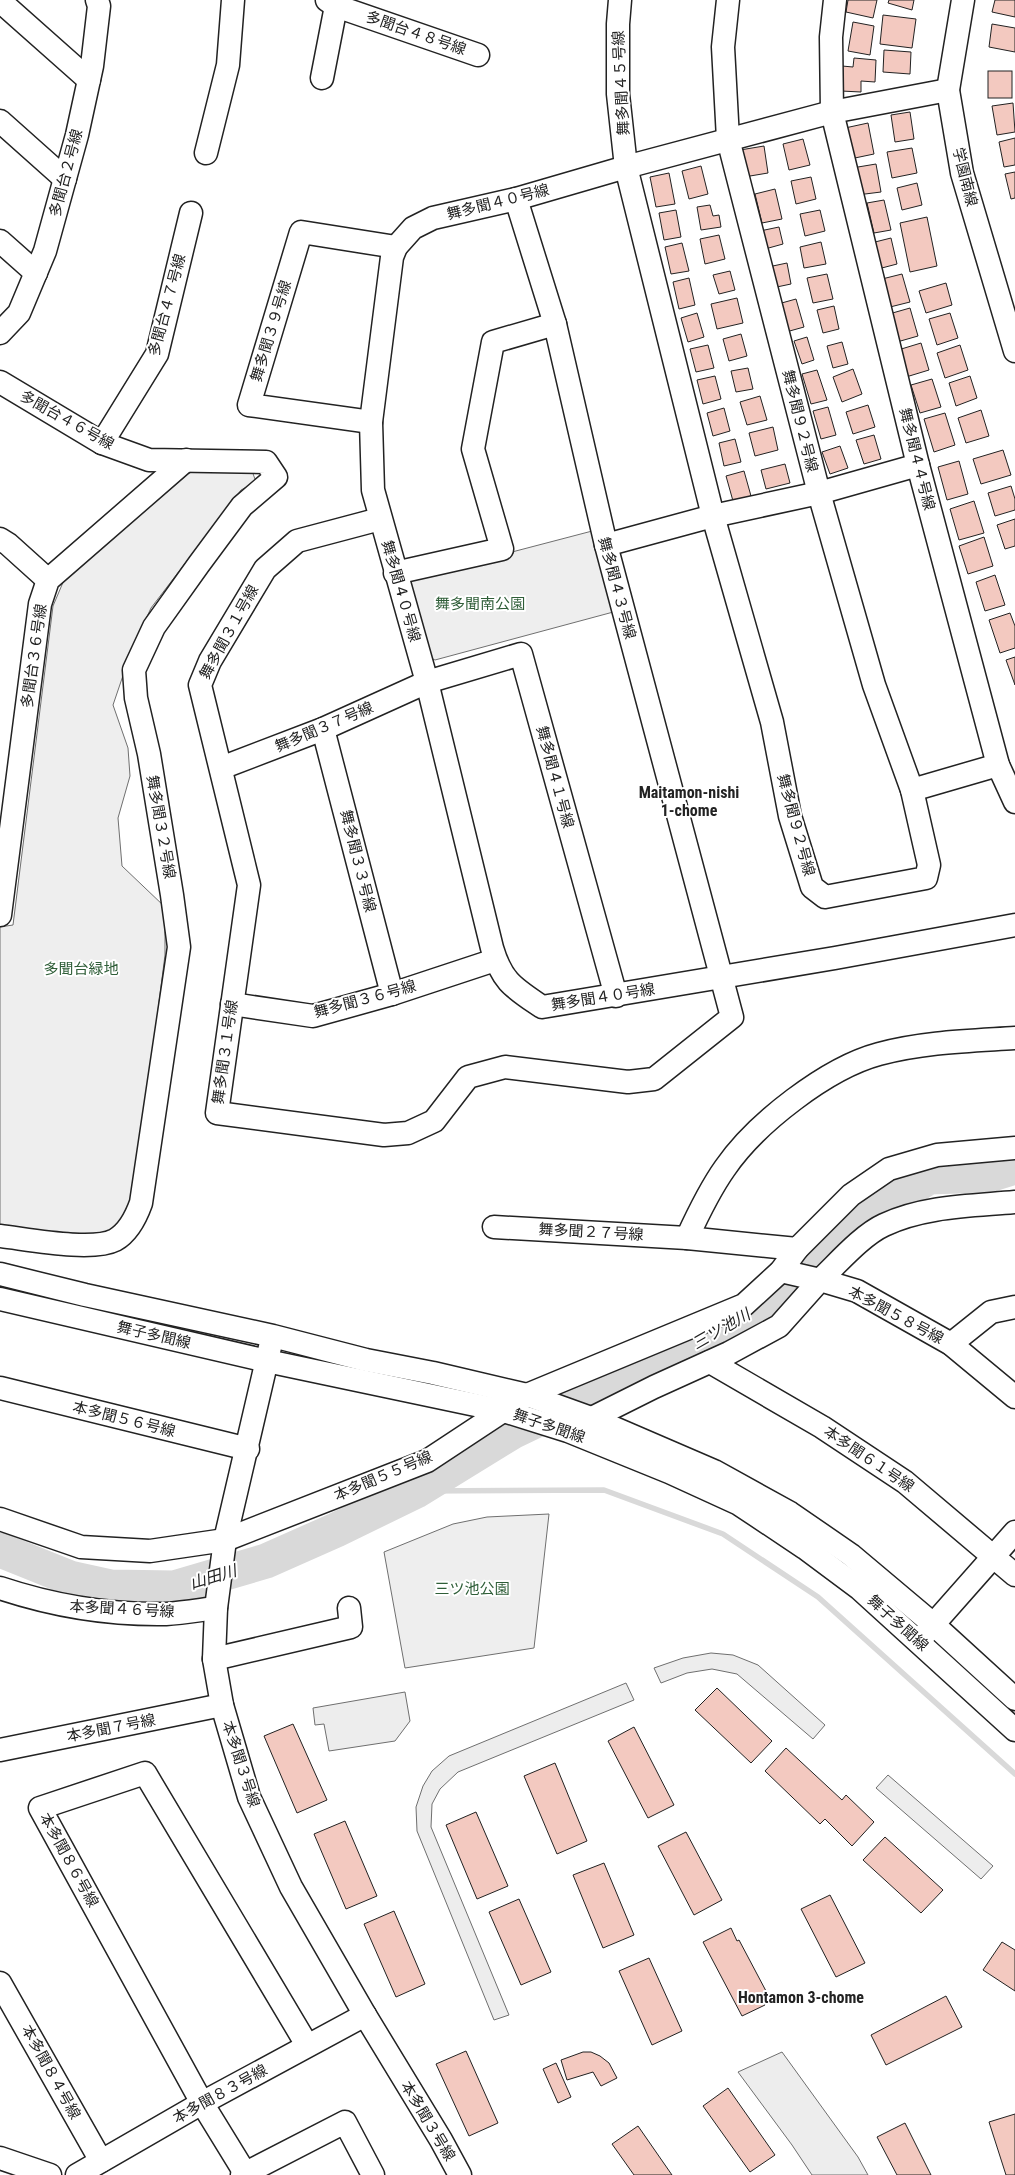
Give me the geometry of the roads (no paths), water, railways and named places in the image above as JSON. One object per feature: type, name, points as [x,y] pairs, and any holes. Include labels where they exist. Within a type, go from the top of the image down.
[{"type":"street","name":"多聞台２号線","points":[[0,333],[19,313],[45,251],[89,80],[99,6],[97,0]]},
{"type":"street","points":[[206,153],[228,65],[233,0]]},
{"type":"street","name":"舞多聞４５号線","points":[[620,0],[618,94],[626,166]]},
{"type":"street","name":"舞多聞９２号線","points":[[626,166],[713,516],[772,722],[790,816],[812,887],[825,897],[926,878],[929,865],[912,790],[874,685],[819,493],[728,139],[723,47],[728,0]]},
{"type":"street","points":[[832,112],[831,37],[835,0]]},
{"type":"street","name":"学園南線","points":[[963,0],[948,90],[962,173],[1015,351]]},
{"type":"street","points":[[0,1],[89,80]]},
{"type":"street","points":[[322,78],[331,3]]},
{"type":"street","name":"多聞台４８号線","points":[[331,3],[478,55]]},
{"type":"street","name":"舞多聞４０号線","points":[[948,90],[832,112],[626,166],[516,199],[433,218],[413,228],[396,247],[392,257],[370,422],[373,490],[427,682],[495,960],[511,986],[542,1007],[720,978],[1015,925]]},
{"type":"street","name":"舞多聞４４号線","points":[[832,112],[918,465],[998,765],[1015,802]]},
{"type":"street","points":[[0,120],[65,179]]},
{"type":"street","name":"舞多聞４３号線","points":[[516,199],[555,324],[606,545],[720,978]]},
{"type":"street","name":"多聞台４７号線","points":[[102,443],[156,354],[191,213]]},
{"type":"street","name":"舞多聞３９号線","points":[[370,422],[248,405],[301,232],[396,247]]},
{"type":"street","points":[[0,241],[36,273]]},
{"type":"street","points":[[395,573],[502,549],[473,449],[493,342],[555,324]]},
{"type":"street","name":"多聞台４６号線","points":[[0,382],[102,443],[149,460],[266,462],[276,477]]},
{"type":"street","points":[[0,540],[8,544],[48,580],[186,460]]},
{"type":"street","points":[[606,545],[713,516],[819,493],[918,465]]},
{"type":"street","name":"舞多聞３２号線","points":[[0,1236],[86,1246],[114,1240],[134,1222],[141,1203],[179,947],[149,754],[136,698],[134,670],[154,627],[199,564],[242,506],[276,477]]},
{"type":"street","name":"舞多聞３１号線","points":[[380,519],[297,540],[265,569],[210,661],[200,685],[249,885],[217,1113],[384,1135],[408,1133],[434,1121],[468,1076],[504,1067],[628,1082],[654,1079],[732,1017],[720,978]]},
{"type":"street","name":"多聞台３６号線","points":[[0,915],[9,775],[40,604],[48,580]]},
{"type":"street","name":"舞多聞４１号線","points":[[427,682],[521,654],[616,996]]},
{"type":"street","name":"舞多聞３７号線","points":[[221,768],[323,729],[427,682]]},
{"type":"street","name":"舞多聞３３号線","points":[[323,729],[392,994]]},
{"type":"street","points":[[912,790],[998,765]]},
{"type":"street","name":"舞多聞３６号線","points":[[232,1004],[312,1016],[392,994],[495,960]]},
{"type":"street","points":[[687,1238],[698,1213],[726,1167],[752,1138],[796,1097],[840,1070],[878,1054],[925,1044],[1015,1038]]},
{"type":"street","points":[[796,1249],[851,1195],[889,1169],[937,1155],[1015,1148]]},
{"type":"street","points":[[568,1430],[654,1387],[710,1362],[779,1326],[820,1280],[853,1248],[882,1225],[920,1212],[1015,1202]]},
{"type":"street","name":"舞多聞２７号線","points":[[494,1228],[687,1238],[796,1249]]},
{"type":"street","name":"本多聞５５号線","points":[[0,1519],[81,1547],[150,1551],[225,1540],[427,1461],[527,1395],[744,1304],[781,1271],[796,1249]]},
{"type":"street","points":[[781,1271],[820,1280]]},
{"type":"street","name":"舞子多聞線","points":[[0,1274],[85,1295],[273,1336],[366,1360],[527,1395],[591,1418],[714,1471],[790,1513],[850,1555],[932,1624],[1015,1699]]},
{"type":"street","name":"本多聞５８号線","points":[[820,1280],[857,1291],[951,1344],[1015,1397]]},
{"type":"street","name":"舞子多聞線","points":[[0,1299],[267,1361],[504,1411],[568,1430],[669,1472],[739,1504],[821,1559],[860,1589],[1015,1730]]},
{"type":"street","points":[[951,1344],[991,1312],[1015,1307]]},
{"type":"street","name":"本多聞３号線","points":[[273,1336],[248,1449],[225,1540],[216,1608],[214,1659],[222,1705],[253,1806],[291,1886],[460,2175]]},
{"type":"street","name":"本多聞６１号線","points":[[710,1362],[822,1427],[905,1482],[1015,1575]]},
{"type":"street","name":"本多聞５６号線","points":[[0,1388],[248,1449]]},
{"type":"street","points":[[918,1642],[1015,1532]]},
{"type":"street","name":"本多聞４６号線","points":[[0,1588],[34,1599],[82,1609],[167,1614],[216,1608]]},
{"type":"street","points":[[214,1659],[351,1625]]},
{"type":"street","name":"本多聞７号線","points":[[0,1750],[222,1705]]},
{"type":"street","name":"本多聞８６号線","points":[[202,2103],[40,1808],[145,1772],[307,2045]]},
{"type":"street","name":"本多聞８４号線","points":[[0,1982],[101,2161]]},
{"type":"street","name":"本多聞８３号線","points":[[77,2175],[202,2103],[365,2015]]},
{"type":"street","points":[[202,2103],[244,2174],[345,2122],[373,2175]]},
{"type":"street","points":[[0,2158],[50,2175]]},
{"type":"waterway","name":"三ツ池川","points":[[0,1550],[70,1578],[111,1587],[174,1588],[266,1561],[336,1530],[416,1491],[512,1432],[691,1346],[784,1293],[847,1227],[929,1177],[989,1175],[1015,1167]]},
{"type":"waterway","points":[[416,1491],[604,1490],[723,1534],[818,1597],[1015,1774]]},
{"type":"district","name":"Maitamon-nishi 1-chome","points":[[689,801]]},
{"type":"district","name":"Hontamon 3-chome","points":[[801,1997]]},
{"type":"park label","name":"舞多聞南公園","points":[[480,604]]},
{"type":"park label","name":"多聞台緑地","points":[[81,969]]},
{"type":"park label","name":"三ツ池公園","points":[[472,1589]]},
{"type":"water label","name":"山田川","points":[[213,1577]]}]
